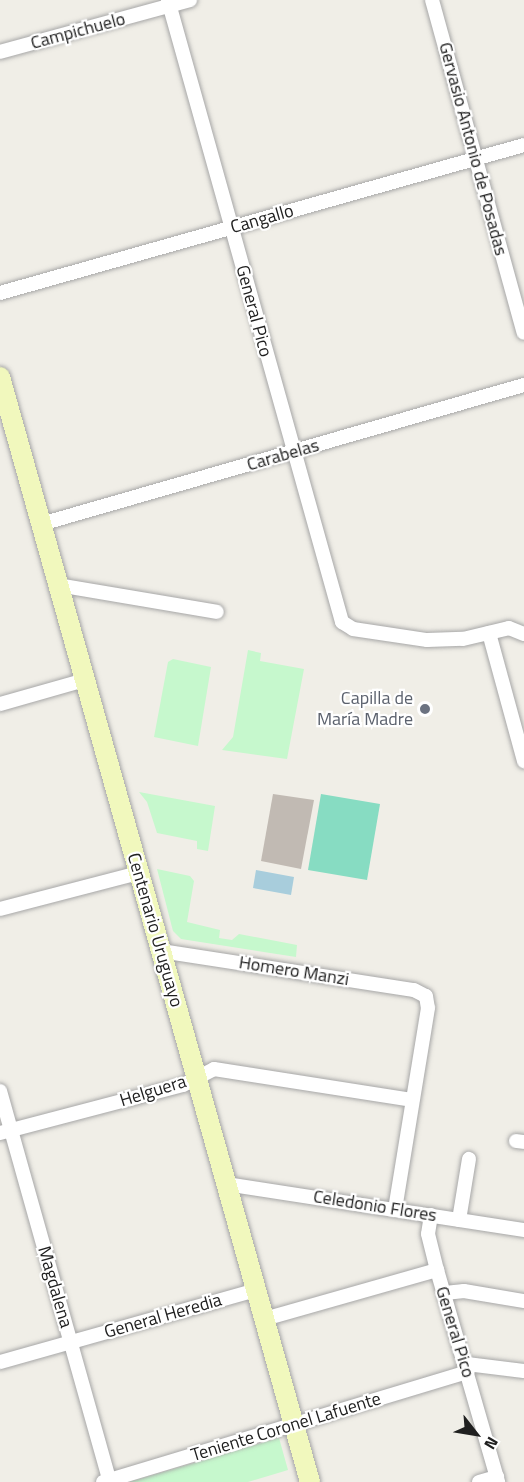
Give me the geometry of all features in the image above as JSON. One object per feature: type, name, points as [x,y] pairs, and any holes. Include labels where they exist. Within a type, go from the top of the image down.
[{"type":"main road","name":"Centenario Uruguayo","points":[[0,377],[310,1482]]},
{"type":"street","name":"Campichuelo","points":[[0,52],[169,3],[190,0]]},
{"type":"street","name":"Gervasio Antonio de Posadas","points":[[432,0],[524,333]]},
{"type":"street","name":"General Pico","points":[[169,3],[342,622],[353,629],[427,640],[489,633]]},
{"type":"street","name":"Cangallo","points":[[0,293],[524,145]]},
{"type":"street","name":"Carabelas","points":[[41,524],[524,385]]},
{"type":"street","points":[[58,585],[217,612]]},
{"type":"street","points":[[524,624],[489,633],[524,761]]},
{"type":"street","points":[[509,628],[524,634]]},
{"type":"street","points":[[0,704],[85,680]]},
{"type":"street","points":[[0,909],[138,873]]},
{"type":"street","name":"Homero Manzi","points":[[161,951],[414,990],[426,996],[428,1008],[412,1100]]},
{"type":"street","name":"Helguera","points":[[5,1131],[183,1085],[197,1075],[214,1070],[412,1100]]},
{"type":"street","name":"Magdalena","points":[[0,1091],[5,1131],[71,1342],[108,1481]]},
{"type":"street","points":[[395,1209],[412,1100]]},
{"type":"street","points":[[459,1220],[469,1159]]},
{"type":"street","name":"Celedonio Flores","points":[[226,1184],[524,1230]]},
{"type":"street","name":"General Pico","points":[[431,1215],[428,1234],[436,1270],[467,1368],[497,1480]]},
{"type":"street","points":[[264,1318],[436,1270]]},
{"type":"street","name":"General Heredia","points":[[0,1362],[256,1290]]},
{"type":"street","points":[[445,1293],[464,1291],[524,1300]]},
{"type":"street","name":"Teniente Coronel Lafuente","points":[[108,1481],[294,1426],[317,1415],[467,1368],[524,1371]]},
{"type":"street","points":[[479,1482],[497,1480]]},
{"type":"green space","points":[[248,650],[261,653],[260,661],[304,669],[287,759],[222,750],[233,737]]},
{"type":"green space","points":[[173,659],[211,667],[198,746],[154,737],[168,662]]},
{"type":"green space","points":[[139,792],[215,806],[208,851],[197,849],[197,841],[157,833],[147,802]]},
{"type":"green space","points":[[321,794],[380,804],[367,880],[308,870]]},
{"type":"green space","points":[[157,869],[190,876],[194,881],[187,922],[220,930],[219,938],[232,940],[239,934],[297,945],[296,957],[181,939],[173,931]]},
{"type":"green space","points":[[279,1438],[288,1470],[248,1482],[129,1482]]},
{"type":"water","points":[[256,870],[294,877],[291,895],[253,888]]},
{"type":"building","points":[[273,794],[314,800],[301,869],[261,861]]},
{"type":"place","name":"Capilla de María Madre","points":[[425,709]]}]
